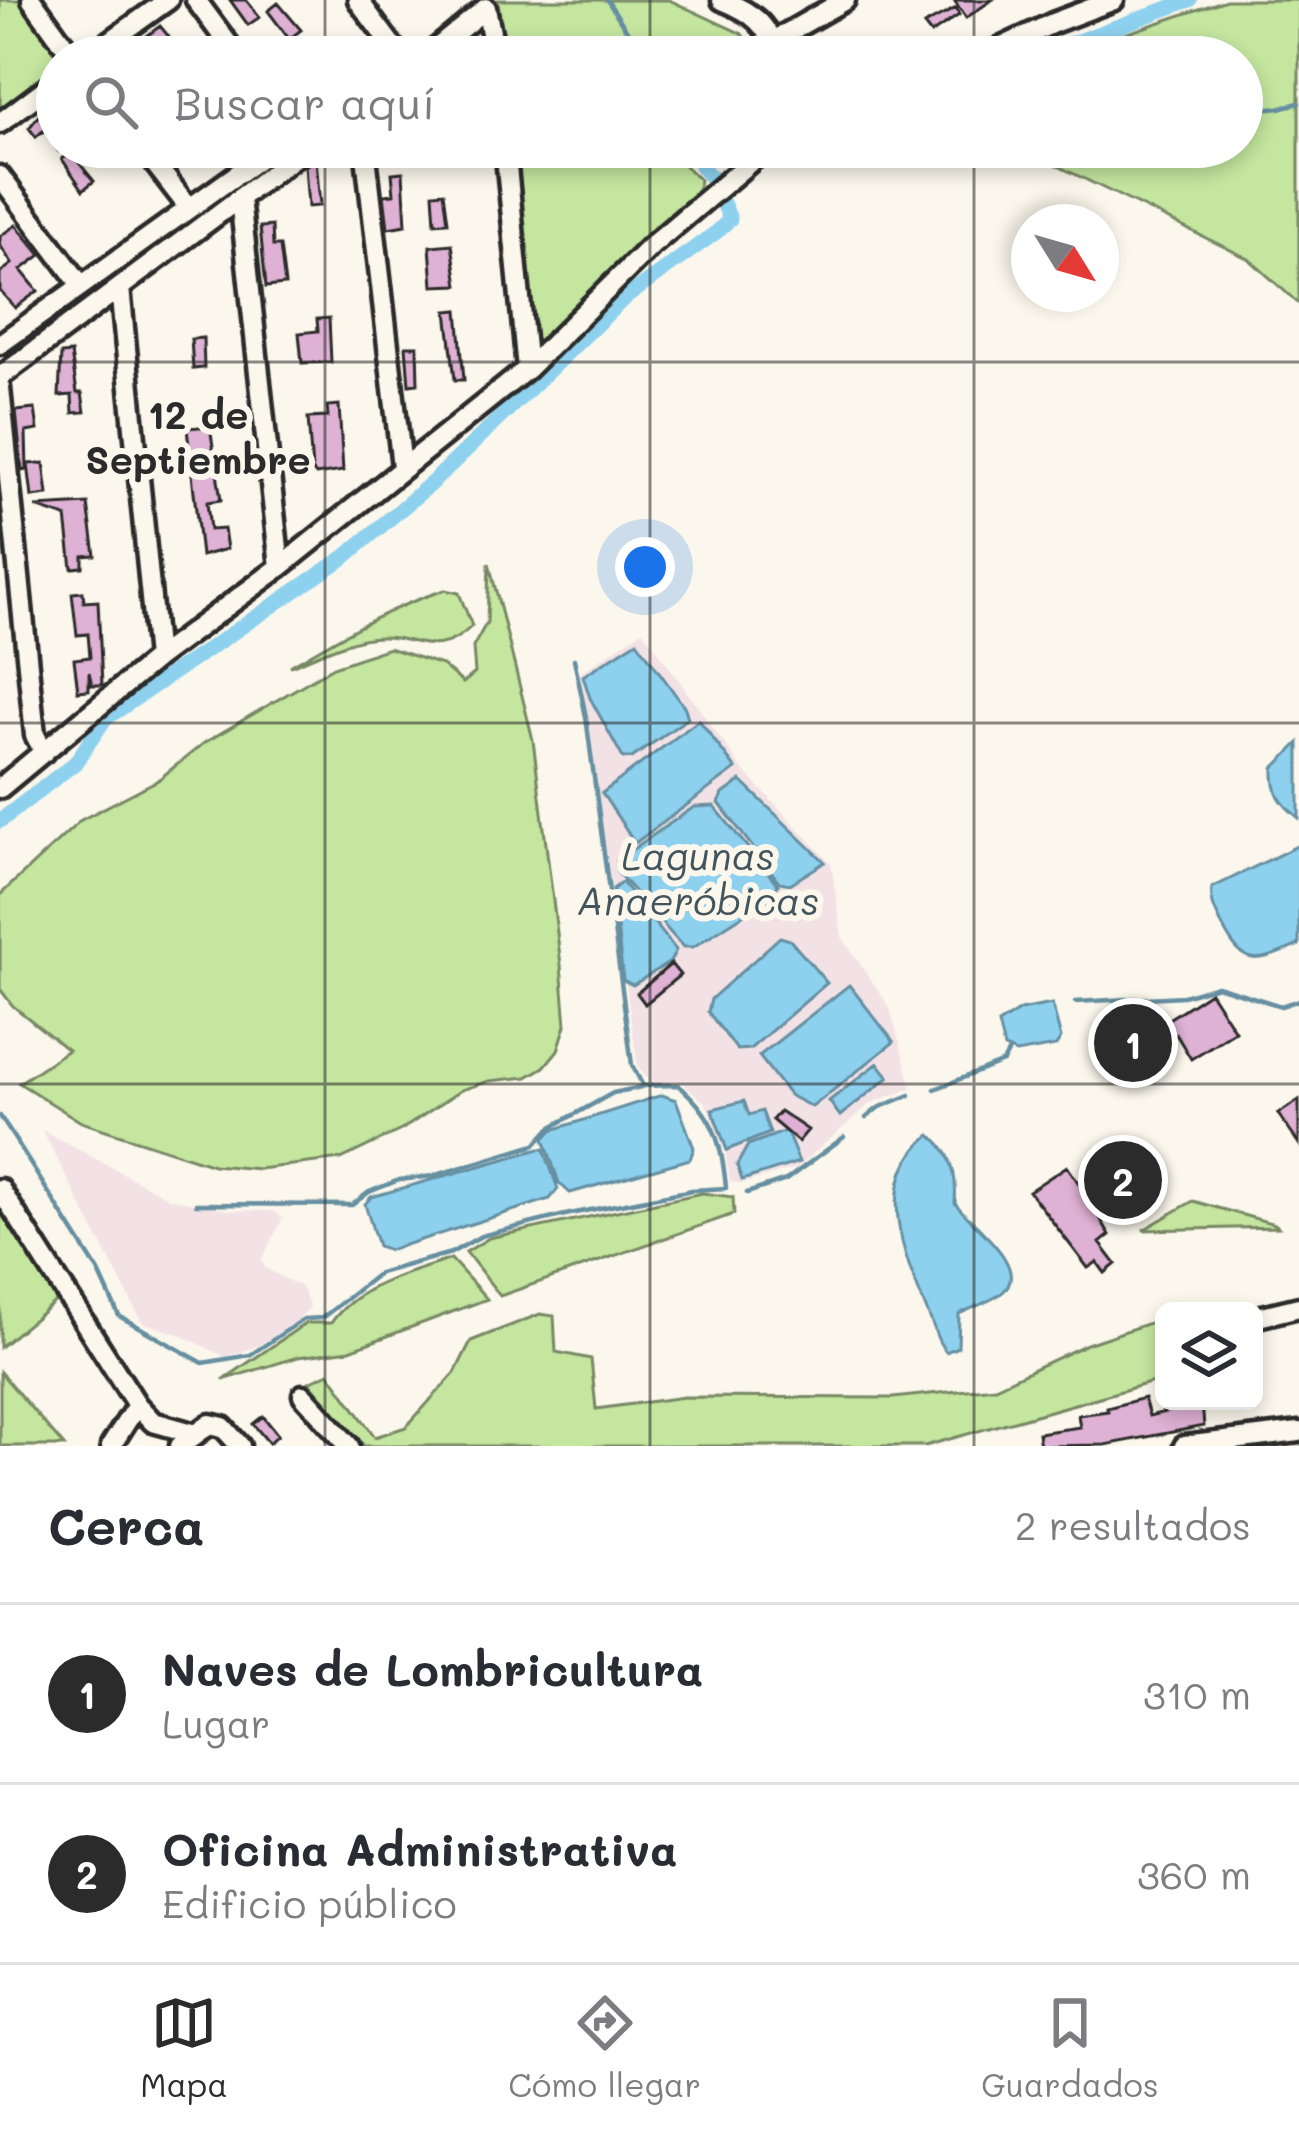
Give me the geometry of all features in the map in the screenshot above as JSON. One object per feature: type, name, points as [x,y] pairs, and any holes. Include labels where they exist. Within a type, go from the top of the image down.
[{"type":"street","points":[[32,0],[58,36]]},
{"type":"street","points":[[117,36],[168,0]]},
{"type":"street","points":[[196,0],[223,36]]},
{"type":"street","points":[[358,0],[384,36]]},
{"type":"street","points":[[722,0],[756,17],[766,36]]},
{"type":"street","points":[[792,36],[845,0]]},
{"type":"street","points":[[1024,36],[1114,0]]},
{"type":"street","points":[[452,36],[486,8],[492,36]]},
{"type":"street","points":[[0,123],[36,96]]},
{"type":"street","points":[[158,168],[189,208]]},
{"type":"street","points":[[0,344],[245,168]]},
{"type":"street","points":[[0,377],[280,168]]},
{"type":"street","points":[[367,168],[401,467]]},
{"type":"street","points":[[507,168],[527,369]]},
{"type":"street","points":[[0,788],[527,369],[651,246],[743,168]]},
{"type":"street","points":[[0,176],[81,285]]},
{"type":"street","points":[[240,198],[280,567]]},
{"type":"street","points":[[120,288],[158,658]]},
{"type":"street","points":[[0,388],[34,735],[44,752]]},
{"type":"street","points":[[0,1189],[137,1405],[153,1422],[188,1440],[210,1424],[223,1427],[240,1446]]},
{"type":"street","points":[[1263,1316],[1299,1307]]},
{"type":"street","points":[[303,1394],[349,1446]]},
{"type":"street","points":[[110,1446],[137,1405]]},
{"type":"street","points":[[1184,1446],[1299,1432]]},
{"type":"shaded area","points":[[643,630],[743,770],[831,863],[842,937],[890,1008],[912,1088],[871,1103],[797,1168],[740,1184],[730,1181],[725,1152],[706,1103],[678,1080],[654,1085],[638,1068],[580,673]]},
{"type":"shaded area","points":[[42,1130],[169,1198],[228,1210],[273,1211],[283,1218],[262,1259],[265,1268],[301,1287],[310,1307],[292,1326],[225,1357],[142,1322]]},
{"type":"green space","points":[[0,0],[20,0],[46,36],[36,36],[36,88],[0,114]]},
{"type":"green space","points":[[498,0],[669,0],[743,36],[502,36]]},
{"type":"green space","points":[[1226,0],[1299,0],[1299,304],[1249,259],[1062,168],[1263,168],[1263,36],[1119,36]]},
{"type":"green space","points":[[515,168],[687,168],[700,180],[697,196],[534,355]]},
{"type":"green space","points":[[489,563],[533,740],[561,965],[566,1025],[558,1050],[544,1067],[527,1077],[461,1090],[403,1129],[341,1159],[259,1169],[213,1165],[81,1122],[19,1083],[68,1050],[13,1006],[0,989],[0,895],[81,820],[158,780],[204,743],[333,667],[389,648],[442,665],[463,683],[475,673],[473,647],[487,622]]},
{"type":"green space","points":[[445,590],[459,593],[472,626],[458,638],[432,645],[395,638],[363,639],[290,666],[385,614]]},
{"type":"green space","points":[[702,1193],[733,1197],[734,1214],[500,1296],[466,1252],[489,1238]]},
{"type":"green space","points":[[1193,1201],[1275,1224],[1278,1227],[1143,1230]]},
{"type":"green space","points":[[0,1205],[62,1296],[0,1347]]},
{"type":"green space","points":[[451,1259],[487,1299],[350,1350],[298,1357],[223,1380],[306,1323],[331,1323],[369,1290]]},
{"type":"green space","points":[[540,1314],[554,1316],[556,1352],[591,1359],[596,1409],[684,1397],[893,1398],[995,1387],[1087,1344],[1155,1321],[1155,1382],[925,1446],[364,1446],[309,1382],[329,1373],[375,1437],[406,1427],[455,1373],[471,1341]]},
{"type":"green space","points":[[0,1372],[64,1446],[0,1446]]},
{"type":"water","name":"Lagunas Anaeróbicas","points":[[637,641],[688,718],[632,758],[623,758],[583,676]]},
{"type":"water","name":"Lagunas Anaeróbicas","points":[[699,720],[736,769],[635,843],[602,793]]},
{"type":"water","points":[[1299,743],[1299,818],[1279,797],[1274,768]]},
{"type":"water","name":"Lagunas Anaeróbicas","points":[[741,781],[825,862],[790,884],[779,882],[719,803]]},
{"type":"water","name":"Lagunas Anaeróbicas","points":[[714,806],[778,885],[771,897],[693,947],[683,947],[617,872],[617,860],[694,807]]},
{"type":"water","points":[[1299,845],[1299,945],[1262,958],[1245,956],[1222,925],[1212,888]]},
{"type":"water","name":"Lagunas Anaeróbicas","points":[[622,882],[676,950],[670,962],[633,985],[623,980],[613,889]]},
{"type":"water","name":"Lagunas Anaeróbicas","points":[[780,937],[790,940],[827,983],[750,1049],[737,1050],[708,1012],[711,999]]},
{"type":"water","points":[[849,985],[894,1042],[812,1107],[789,1095],[759,1056]]},
{"type":"water","points":[[1052,1004],[1061,1038],[1056,1046],[1016,1053],[1004,1048],[998,1024],[1020,1010]]},
{"type":"water","points":[[878,1063],[889,1077],[840,1116],[829,1101]]},
{"type":"water","points":[[662,1095],[676,1100],[694,1148],[690,1159],[570,1193],[559,1183],[544,1139],[552,1130]]},
{"type":"water","points":[[744,1101],[749,1115],[762,1111],[770,1133],[727,1150],[712,1109]]},
{"type":"water","points":[[786,1131],[799,1162],[742,1180],[737,1165],[748,1145]]},
{"type":"water","points":[[930,1135],[952,1165],[955,1203],[1004,1257],[1010,1281],[989,1301],[959,1314],[958,1347],[946,1352],[911,1272],[898,1223],[901,1176],[912,1154]]},
{"type":"water","points":[[544,1149],[558,1189],[550,1199],[389,1250],[378,1246],[365,1204],[371,1197]]},
{"type":"building","points":[[230,0],[246,0],[260,17],[248,25]]},
{"type":"building","points":[[954,0],[992,0],[966,18]]},
{"type":"building","points":[[278,3],[301,30],[287,36],[268,11]]},
{"type":"building","points":[[956,8],[959,15],[931,34],[924,25]]},
{"type":"building","points":[[160,26],[168,36],[147,36]]},
{"type":"building","points":[[68,168],[83,168],[94,181],[83,190]]},
{"type":"building","points":[[305,168],[317,168],[320,206],[308,207]]},
{"type":"building","points":[[403,172],[406,225],[388,228],[384,195],[394,194],[392,173]]},
{"type":"building","points":[[444,192],[448,222],[435,223],[433,193]]},
{"type":"building","points":[[16,225],[41,255],[21,270],[38,291],[15,308],[0,291],[0,273],[12,264],[0,236]]},
{"type":"building","points":[[272,226],[285,285],[266,287],[260,227]]},
{"type":"building","points":[[452,244],[458,285],[433,286],[430,246]]},
{"type":"building","points":[[458,310],[464,380],[455,380],[447,311]]},
{"type":"building","points":[[329,318],[331,362],[302,363],[299,333],[318,331],[317,319]]},
{"type":"building","points":[[203,338],[204,368],[193,369],[191,339]]},
{"type":"building","points":[[406,346],[417,346],[418,384],[409,385]]},
{"type":"building","points":[[71,353],[85,412],[73,413],[72,395],[59,396],[61,354]]},
{"type":"building","points":[[339,405],[343,471],[316,475],[308,418],[328,417],[327,406]]},
{"type":"building","points":[[35,409],[38,430],[26,432],[27,470],[22,471],[16,411]]},
{"type":"building","points":[[210,426],[221,500],[207,502],[210,530],[224,529],[227,549],[201,556],[187,428]]},
{"type":"building","points":[[44,463],[48,495],[32,497],[28,464]]},
{"type":"building","points":[[88,504],[95,555],[83,556],[83,567],[72,568],[66,517],[36,507]]},
{"type":"building","points":[[83,592],[84,602],[98,601],[102,685],[92,685],[89,672],[89,690],[78,691],[74,659],[90,657],[88,634],[77,635],[72,593]]},
{"type":"building","points":[[671,964],[680,975],[645,1004],[637,993]]},
{"type":"building","points":[[1210,992],[1235,1031],[1191,1059],[1176,1034],[1111,1076],[1094,1049],[1155,1009],[1164,1022]]},
{"type":"building","points":[[1299,1100],[1299,1144],[1278,1114]]},
{"type":"building","points":[[780,1111],[808,1130],[798,1142],[772,1120]]},
{"type":"building","points":[[1115,1160],[1132,1185],[1110,1201],[1115,1207],[1100,1218],[1110,1235],[1100,1243],[1116,1264],[1105,1273],[1097,1262],[1088,1268],[1029,1191],[1067,1166],[1080,1185]]},
{"type":"building","points":[[1144,1398],[1149,1416],[1203,1410],[1204,1426],[1105,1445],[1040,1446],[1038,1433],[1080,1427],[1078,1415]]},
{"type":"building","points":[[263,1416],[278,1435],[269,1443],[253,1424]]},
{"type":"waterway","points":[[607,0],[630,36]]},
{"type":"waterway","points":[[1091,36],[1190,0]]},
{"type":"waterway","points":[[1263,108],[1299,103]]},
{"type":"waterway","points":[[703,168],[715,182]]},
{"type":"waterway","points":[[0,821],[75,763],[105,719],[345,557],[435,480],[621,301],[718,231],[730,219],[723,203]]},
{"type":"waterway","points":[[0,1116],[99,1272],[119,1316],[203,1363],[250,1355],[304,1319],[322,1318],[379,1273],[451,1253],[481,1236],[692,1190],[726,1188],[718,1143],[700,1107],[678,1085],[643,1086],[632,1065],[586,717],[574,659]]},
{"type":"waterway","points":[[1075,1002],[1183,996],[1217,986],[1281,1006],[1299,1000]]},
{"type":"waterway","points":[[935,1089],[1003,1062],[1009,1051]]},
{"type":"waterway","points":[[196,1204],[352,1205],[399,1180],[433,1176],[535,1145],[550,1128],[613,1093],[641,1087]]},
{"type":"waterway","points":[[866,1118],[910,1095]]},
{"type":"waterway","points":[[747,1193],[786,1180],[844,1137]]},
{"type":"place","name":"Naves de Lombricultura","points":[[1133,1043]]},
{"type":"place","name":"Oficina Administrativa","points":[[1123,1180]]},
{"type":"district","name":"12 de Septiembre","points":[[198,436]]}]
